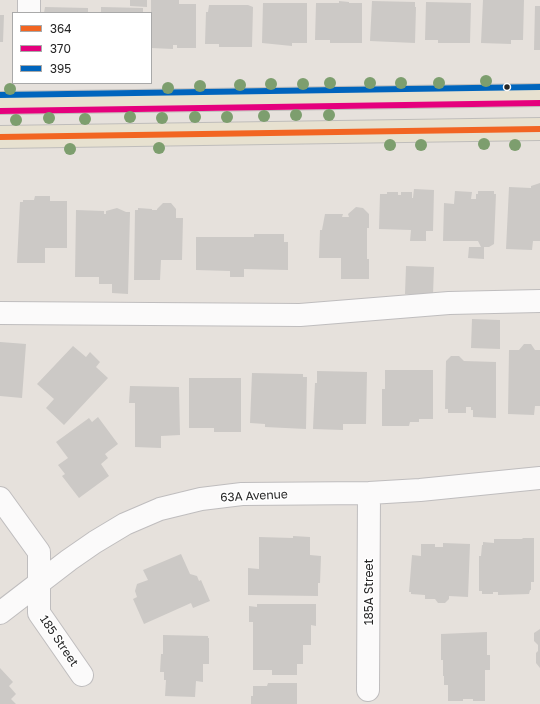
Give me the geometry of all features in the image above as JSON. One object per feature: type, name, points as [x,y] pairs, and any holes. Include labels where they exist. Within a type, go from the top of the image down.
[{"type":"main road","points":[[0,103],[540,95]]},
{"type":"main road","points":[[0,137],[540,129]]},
{"type":"street","points":[[29,0],[29,12]]},
{"type":"street","points":[[0,313],[300,314],[449,303],[540,301]]},
{"type":"street","name":"63A Avenue","points":[[0,613],[95,542],[125,524],[160,509],[201,499],[242,494],[369,493],[420,490],[540,478]]},
{"type":"street","name":"185A Street","points":[[368,690],[369,493]]},
{"type":"street","name":"185 Street","points":[[0,498],[39,552],[39,613],[82,676]]},
{"type":"building","points":[[130,0],[147,0],[147,7],[130,6]]},
{"type":"building","points":[[151,0],[179,0],[179,4],[196,4],[196,48],[177,48],[177,45],[173,45],[173,49],[152,48]]},
{"type":"building","points":[[483,0],[524,0],[523,40],[511,40],[511,44],[481,43]]},
{"type":"building","points":[[339,1],[362,3],[362,43],[330,43],[330,40],[315,40],[316,3],[339,3]]},
{"type":"building","points":[[372,1],[415,2],[415,43],[370,41]]},
{"type":"building","points":[[426,2],[471,3],[470,43],[438,43],[438,40],[425,40]]},
{"type":"building","points":[[263,3],[307,3],[307,43],[292,43],[292,46],[262,43]]},
{"type":"building","points":[[209,5],[248,5],[253,7],[252,47],[219,47],[219,44],[205,44],[206,12],[208,12]]},
{"type":"building","points":[[535,6],[540,6],[540,50],[534,50]]},
{"type":"building","points":[[45,7],[88,8],[88,12],[44,12]]},
{"type":"building","points":[[101,7],[143,8],[143,12],[101,12]]},
{"type":"building","points":[[0,15],[4,15],[3,42],[0,42]]},
{"type":"building","points":[[540,183],[540,241],[533,241],[532,250],[506,249],[509,187],[531,188],[531,186]]},
{"type":"building","points":[[414,189],[434,190],[433,231],[426,231],[426,241],[410,241],[411,230],[379,229],[380,194],[387,194],[387,192],[398,192],[398,195],[401,195],[401,192],[412,192],[413,198]]},
{"type":"building","points":[[455,191],[472,192],[471,199],[476,199],[476,194],[478,194],[478,191],[494,191],[494,194],[496,194],[494,244],[489,247],[484,247],[484,259],[468,258],[469,247],[481,247],[478,241],[443,241],[444,203],[454,204]]},
{"type":"building","points":[[35,196],[50,196],[50,201],[67,201],[67,248],[45,248],[45,263],[17,263],[20,202],[23,202],[23,200],[34,200]]},
{"type":"building","points":[[163,203],[171,203],[176,209],[176,218],[183,218],[182,260],[161,260],[160,280],[134,280],[135,210],[138,210],[138,208],[157,210]]},
{"type":"building","points":[[356,207],[363,208],[369,214],[369,228],[367,228],[367,259],[369,259],[369,279],[341,279],[341,258],[319,258],[320,230],[322,230],[325,214],[343,214],[342,217],[349,217],[348,214]]},
{"type":"building","points":[[117,208],[130,212],[128,294],[112,293],[112,284],[99,284],[99,277],[75,277],[76,210],[104,211],[104,214],[106,214],[106,211]]},
{"type":"building","points":[[254,234],[284,234],[284,242],[288,242],[288,270],[244,269],[244,277],[230,277],[230,271],[196,270],[196,237],[254,237]]},
{"type":"building","points":[[406,266],[434,267],[433,295],[405,294]]},
{"type":"building","points":[[472,319],[500,320],[500,349],[471,348]]},
{"type":"building","points":[[0,342],[26,344],[22,398],[0,396]]},
{"type":"building","points":[[524,344],[531,344],[535,350],[540,350],[540,406],[535,406],[534,415],[508,414],[509,350],[519,350]]},
{"type":"building","points":[[73,346],[86,357],[90,352],[100,362],[96,367],[108,378],[64,425],[46,408],[54,399],[37,384]]},
{"type":"building","points":[[451,356],[459,356],[464,361],[496,362],[496,418],[473,417],[473,410],[471,410],[471,407],[466,407],[466,413],[448,413],[448,409],[445,409],[446,361]]},
{"type":"building","points":[[385,370],[433,370],[433,419],[419,419],[419,422],[410,422],[409,426],[382,426],[382,389],[385,389]]},
{"type":"building","points":[[317,371],[367,372],[366,424],[343,424],[343,430],[313,429]]},
{"type":"building","points":[[252,373],[303,374],[303,377],[307,377],[306,429],[265,427],[265,424],[250,423]]},
{"type":"building","points":[[189,378],[241,378],[241,432],[214,432],[214,428],[189,428]]},
{"type":"building","points":[[130,386],[179,387],[180,435],[161,436],[161,448],[135,447],[135,403],[129,403]]},
{"type":"building","points":[[98,417],[118,444],[105,454],[108,458],[101,464],[109,476],[79,498],[62,476],[65,474],[58,465],[68,458],[56,442],[89,418],[92,422]]},
{"type":"building","points":[[293,536],[310,537],[310,555],[321,556],[318,596],[248,595],[248,568],[259,569],[259,537],[293,538]]},
{"type":"building","points":[[522,538],[534,538],[534,582],[531,582],[531,590],[529,594],[498,595],[498,592],[493,592],[493,594],[482,594],[482,591],[479,591],[479,556],[481,556],[483,542],[494,543],[494,539],[523,539]]},
{"type":"building","points":[[443,543],[470,544],[468,597],[449,596],[449,599],[445,603],[438,603],[435,599],[425,599],[425,595],[411,594],[411,592],[409,592],[412,555],[421,556],[421,544],[435,544],[435,547],[443,547]]},
{"type":"building","points":[[181,554],[190,574],[197,576],[199,581],[201,580],[210,601],[193,608],[191,603],[144,624],[133,599],[137,597],[135,591],[137,584],[148,580],[143,570]]},
{"type":"building","points":[[257,604],[316,604],[316,626],[311,625],[311,645],[303,645],[303,664],[297,664],[297,675],[272,675],[272,670],[253,670],[253,622],[249,622],[249,606],[257,607]]},
{"type":"building","points":[[540,629],[540,668],[536,663],[538,645],[534,641],[534,633]]},
{"type":"building","points":[[487,632],[487,655],[490,655],[490,670],[485,670],[485,701],[463,699],[463,701],[448,701],[448,685],[444,685],[443,660],[441,660],[441,634]]},
{"type":"building","points":[[163,635],[208,636],[209,664],[203,664],[203,682],[196,681],[195,697],[165,696],[166,680],[164,680],[164,672],[160,672],[161,654],[163,654]]},
{"type":"building","points":[[0,668],[13,682],[9,686],[16,694],[11,699],[16,704],[0,704]]},
{"type":"building","points":[[268,683],[297,683],[297,704],[251,704],[253,686],[267,686]]},
{"type":"transit line","name":"395","points":[[0,95],[540,87]]},
{"type":"transit line","name":"370","points":[[0,111],[540,103]]},
{"type":"transit line","name":"364","points":[[0,137],[540,129]]}]
